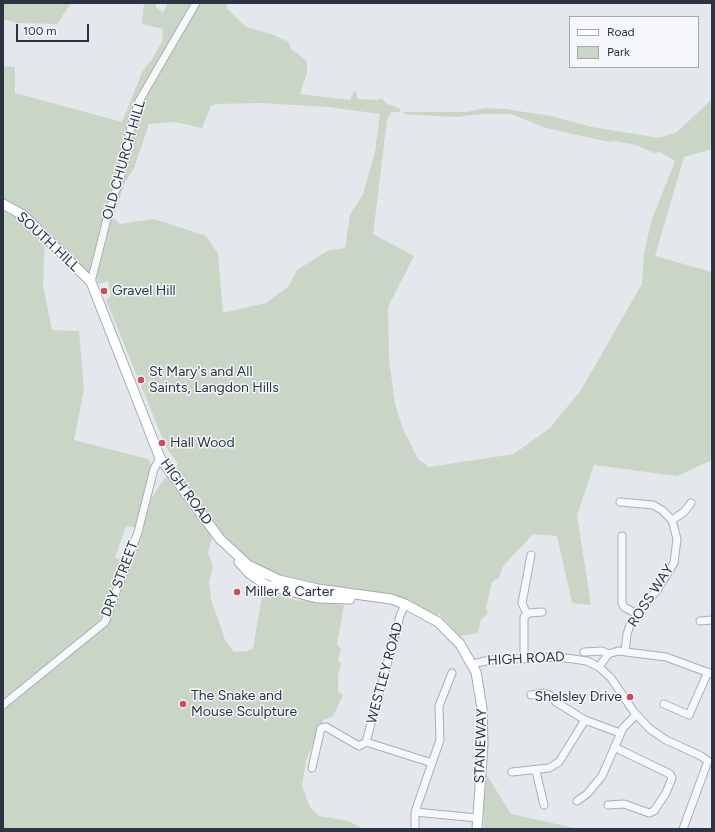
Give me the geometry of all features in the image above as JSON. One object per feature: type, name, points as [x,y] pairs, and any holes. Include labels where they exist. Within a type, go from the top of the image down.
[{"type":"main road","name":"SOUTH HILL","points":[[3,204],[22,215],[91,282]]},
{"type":"main road","name":"HIGH ROAD","points":[[91,282],[160,458],[225,543],[248,564],[280,580],[318,589],[391,600],[405,604],[438,622],[460,644],[473,664]]},
{"type":"main road","name":"STANEWAY","points":[[473,664],[480,686],[483,723],[477,829]]},
{"type":"street","name":"OLD CHURCH HILL","points":[[91,282],[109,211],[121,175],[131,127],[139,101],[196,3]]},
{"type":"street","name":"DRY STREET","points":[[3,705],[105,622],[138,532],[154,469],[160,458]]},
{"type":"street","points":[[620,502],[653,505],[665,512],[672,520],[684,512],[691,502]]},
{"type":"street","name":"ROSS WAY","points":[[625,652],[628,630],[637,614],[657,590],[674,563],[677,539],[672,520]]},
{"type":"street","points":[[622,536],[622,603],[624,607],[637,614]]},
{"type":"street","points":[[524,659],[523,622],[527,614],[522,601],[531,555]]},
{"type":"street","name":"WESTLEY ROAD","points":[[366,742],[405,604]]},
{"type":"street","points":[[527,614],[542,612]]},
{"type":"street","points":[[700,620],[712,620]]},
{"type":"street","points":[[584,652],[602,651],[608,654]]},
{"type":"street","points":[[599,667],[608,654],[614,652],[625,652],[666,657],[710,673],[689,715],[664,704]]},
{"type":"street","name":"HIGH ROAD","points":[[473,664],[490,660],[569,657],[587,661],[599,667],[614,681],[636,715],[662,737],[710,761]]},
{"type":"street","points":[[415,829],[415,812],[440,740],[439,706],[452,673]]},
{"type":"street","points":[[531,695],[544,693],[551,696],[556,702],[585,720],[620,733]]},
{"type":"street","points":[[577,801],[587,794],[602,776],[620,733],[628,721],[636,715]]},
{"type":"street","points":[[512,772],[536,771],[549,768],[559,762],[585,720]]},
{"type":"street","points":[[312,768],[321,728],[326,727],[359,746],[366,742],[432,763]]},
{"type":"street","points":[[608,805],[624,804],[649,813],[654,811],[666,793],[672,778],[670,774],[614,748]]},
{"type":"street","points":[[683,829],[710,761]]},
{"type":"street","points":[[536,771],[544,805]]},
{"type":"street","points":[[415,812],[477,818]]},
{"type":"green space","points":[[3,3],[71,3],[57,24],[17,23],[3,19]]},
{"type":"green space","points":[[144,3],[156,3],[156,7],[163,13],[168,3],[227,3],[227,8],[246,27],[274,35],[289,42],[291,49],[307,61],[307,73],[300,94],[350,100],[355,90],[358,99],[377,100],[382,98],[386,103],[400,109],[400,112],[391,112],[387,120],[373,234],[414,256],[388,307],[389,360],[395,404],[403,429],[418,459],[429,467],[514,454],[550,428],[581,390],[642,284],[644,254],[651,222],[675,161],[660,152],[654,153],[636,145],[616,141],[609,142],[546,128],[511,114],[480,114],[456,117],[404,114],[403,112],[466,112],[485,108],[505,109],[551,116],[592,127],[659,138],[677,132],[712,99],[712,149],[684,157],[655,256],[712,272],[712,460],[677,476],[594,465],[577,515],[591,605],[572,603],[557,536],[533,534],[503,566],[499,577],[492,582],[486,608],[488,614],[481,619],[478,633],[460,636],[438,613],[438,622],[405,604],[318,589],[257,570],[211,528],[212,537],[208,553],[213,566],[209,582],[211,599],[225,640],[234,652],[247,651],[253,648],[263,591],[295,600],[344,605],[337,644],[341,650],[338,659],[341,664],[338,675],[338,691],[343,695],[333,716],[323,720],[321,728],[306,760],[302,786],[310,807],[319,816],[348,821],[363,829],[3,829],[3,69],[6,66],[15,67],[15,93],[122,122],[143,70],[153,58],[162,41],[163,29],[142,24]],"holes":[[[262,103],[329,107],[380,114],[375,152],[363,194],[350,215],[345,248],[327,251],[297,270],[288,287],[266,303],[223,313],[218,254],[206,236],[154,219],[120,224],[112,217],[117,208],[124,184],[134,168],[149,124],[175,122],[202,128],[211,106],[215,104]],[[45,237],[88,276],[96,276],[99,284],[108,281],[111,296],[106,300],[166,447],[178,464],[162,482],[145,509],[128,561],[115,558],[126,526],[138,528],[154,469],[148,459],[74,440],[84,389],[79,331],[52,330],[43,286]]]},
{"type":"green space","points":[[483,769],[511,814],[579,829],[484,829]]},
{"type":"place","name":"Gravel Hill","points":[[104,291]]},
{"type":"place","name":"St Mary's and All Saints, Langdon Hills","points":[[141,380]]},
{"type":"place","name":"Hall Wood","points":[[162,443]]},
{"type":"place","name":"Miller & Carter","points":[[237,592]]},
{"type":"place","name":"Shelsley Drive","points":[[630,697]]},
{"type":"place","name":"The Snake and Mouse Sculpture","points":[[183,704]]}]
